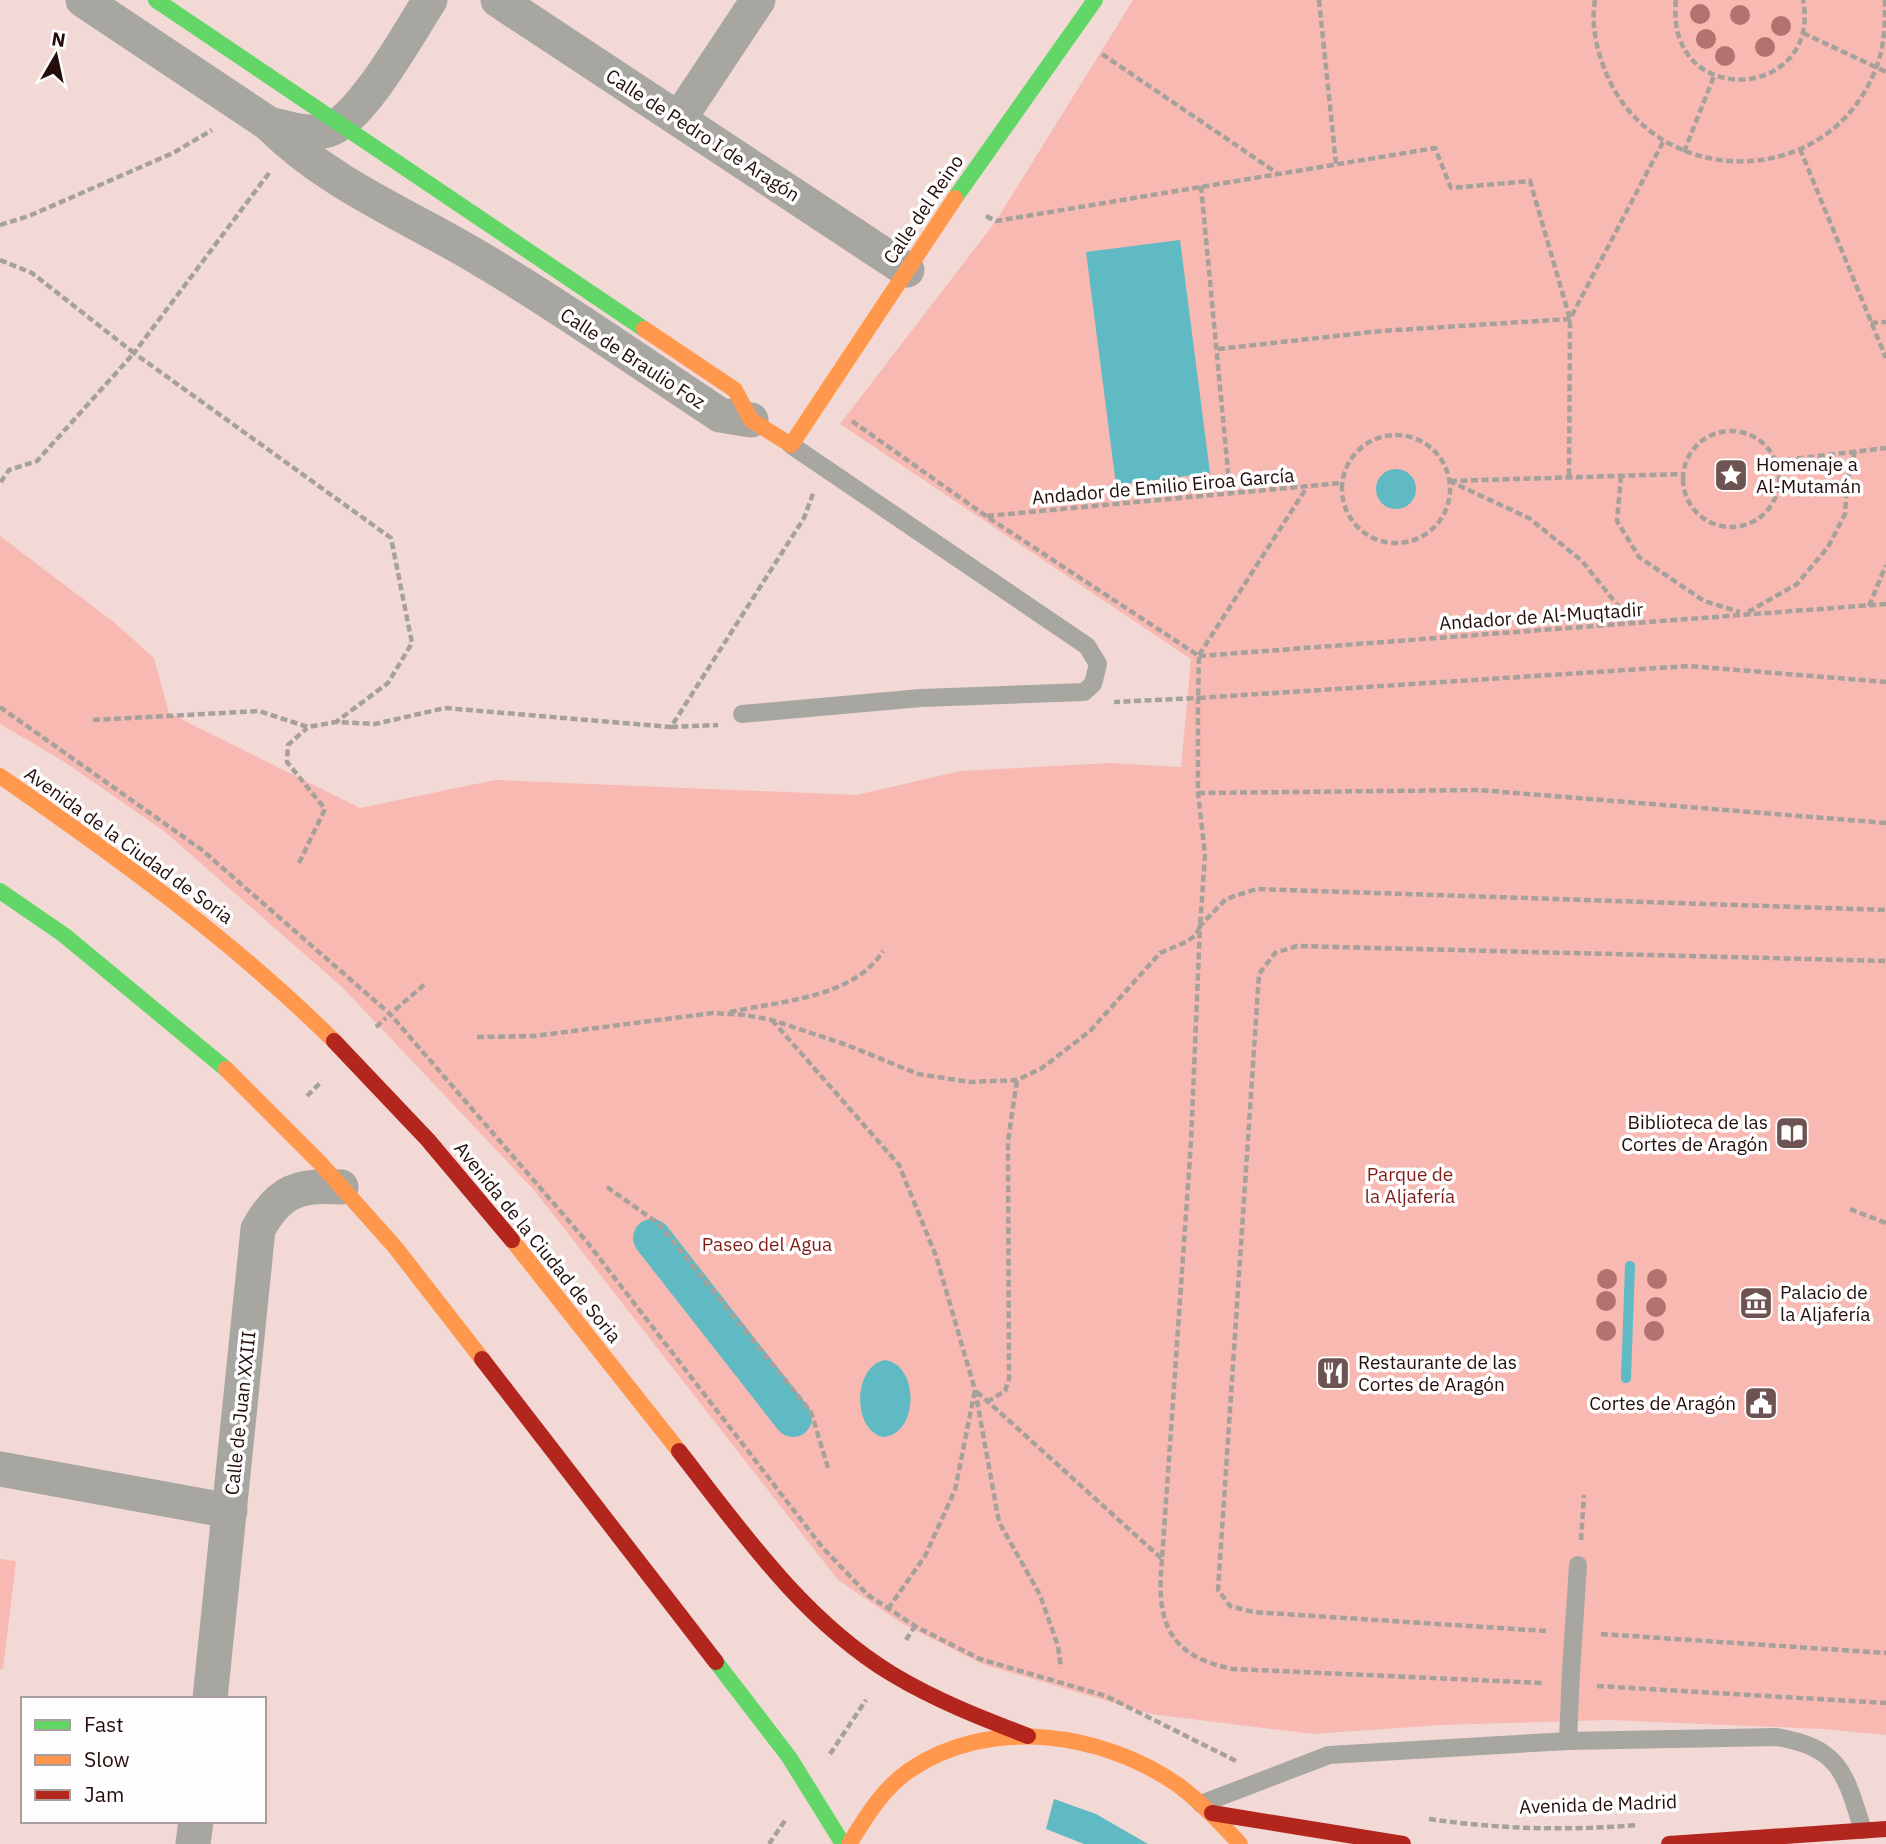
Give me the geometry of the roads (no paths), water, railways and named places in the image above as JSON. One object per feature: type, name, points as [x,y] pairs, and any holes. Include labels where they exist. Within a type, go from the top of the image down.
[{"type":"main road","name":"Calle de Braulio Foz","points":[[156,0],[340,124],[373,143],[735,390],[751,419]]},
{"type":"main road","name":"Calle del Reino","points":[[791,445],[907,270],[1096,0]]},
{"type":"main road","points":[[751,419],[791,445]]},
{"type":"main road","name":"Avenida de la Ciudad de Soria","points":[[0,776],[235,949],[365,1071],[473,1190],[777,1575],[831,1630],[885,1673],[907,1685],[962,1712],[1028,1736]]},
{"type":"main road","points":[[0,891],[64,936],[219,1062],[341,1187],[395,1247],[766,1727],[808,1786],[843,1844]]},
{"type":"main road","points":[[849,1844],[872,1803],[927,1759],[969,1741],[1002,1735],[1028,1736],[1099,1747],[1165,1777],[1207,1809],[1240,1844]]},
{"type":"main road","points":[[1207,1809],[1403,1844]]},
{"type":"main road","points":[[1670,1844],[1886,1829]]},
{"type":"street","name":"Calle de Braulio Foz","points":[[83,0],[269,124],[285,141],[350,186],[487,263],[720,415],[751,419]]},
{"type":"street","points":[[269,124],[316,132],[340,124],[382,74],[430,0]]},
{"type":"street","name":"Calle de Pedro I de Aragón","points":[[498,0],[907,270]]},
{"type":"street","points":[[679,119],[758,0]]},
{"type":"street","name":"Calle de Juan XXIII","points":[[210,1697],[258,1229],[273,1206],[296,1189],[306,1186],[341,1187]]},
{"type":"street","points":[[0,1468],[230,1511]]},
{"type":"street","points":[[193,1844],[196,1823]]},
{"type":"lane","points":[[742,714],[921,698],[1084,692],[1093,684],[1098,664],[1087,646],[791,445]]},
{"type":"lane","points":[[1568,1741],[1578,1565]]},
{"type":"lane","points":[[1207,1809],[1329,1755],[1568,1741],[1777,1737],[1804,1742],[1825,1752],[1845,1774],[1863,1830]]},
{"type":"water","points":[[1180,240],[1210,473],[1116,485],[1086,252]]},
{"type":"water","points":[[1396,469],[1404,470],[1410,475],[1415,481],[1415,497],[1410,503],[1404,508],[1396,509],[1388,508],[1382,503],[1377,497],[1376,489],[1377,481],[1382,475],[1388,470]]},
{"type":"water","points":[[885,1360],[896,1365],[904,1374],[909,1386],[910,1400],[903,1425],[894,1434],[882,1437],[872,1431],[865,1422],[860,1397],[867,1373],[875,1364]]},
{"type":"water","points":[[1054,1799],[1096,1814],[1148,1844],[1084,1844],[1046,1829]]},
{"type":"waterway","points":[[652,1238],[793,1418]]},
{"type":"waterway","points":[[1626,1378],[1630,1266]]},
{"type":"place","name":"Homenaje a Al-Mutamán","points":[[1731,475]]},
{"type":"place","name":"Biblioteca de las Cortes de Aragón","points":[[1792,1133]]},
{"type":"place","name":"Palacio de la Aljafería","points":[[1756,1303]]},
{"type":"place","name":"Restaurante de las Cortes de Aragón","points":[[1333,1373]]},
{"type":"place","name":"Cortes de Aragón","points":[[1761,1403]]},
{"type":"park label","name":"Parque de la Aljafería","points":[[1410,1185]]},
{"type":"park label","name":"Paseo del Agua","points":[[767,1244]]}]
